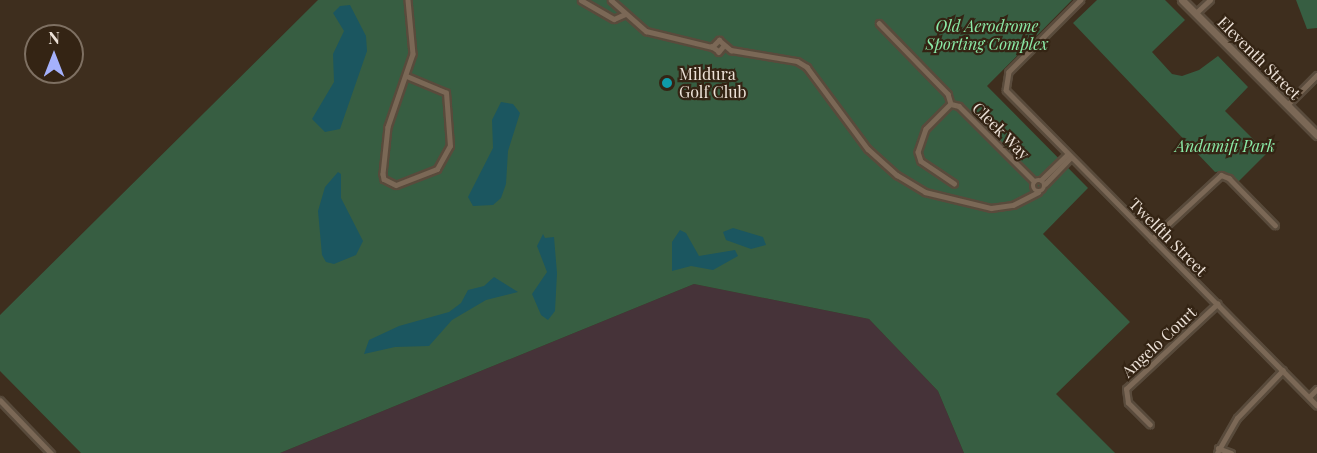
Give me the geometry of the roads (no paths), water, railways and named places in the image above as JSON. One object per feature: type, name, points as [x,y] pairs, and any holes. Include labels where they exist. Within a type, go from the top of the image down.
[{"type":"main road","name":"Eleventh Street","points":[[1182,0],[1317,135]]},
{"type":"street","points":[[408,0],[413,47],[408,77],[390,121],[382,174],[384,179],[396,185],[436,169],[450,146],[446,93],[408,77]]},
{"type":"street","points":[[581,0],[614,19],[625,14]]},
{"type":"street","points":[[611,0],[646,31],[703,44],[712,45],[719,40],[723,48]]},
{"type":"street","name":"Twelfth Street","points":[[1081,0],[1013,68],[1005,84],[1069,155],[1317,405]]},
{"type":"street","points":[[1196,14],[1210,0]]},
{"type":"street","points":[[879,23],[948,94],[951,104]]},
{"type":"street","points":[[712,45],[717,52],[723,48],[797,61],[807,67],[868,149],[897,175],[925,192],[991,208],[1013,205],[1029,195],[1044,190],[1043,182]]},
{"type":"street","points":[[1287,105],[1317,75]]},
{"type":"street","name":"Cleek Way","points":[[954,183],[921,161],[918,152],[926,129],[951,104],[959,106],[1038,192]]},
{"type":"street","points":[[1029,195],[1033,184],[1043,182],[1069,155]]},
{"type":"street","points":[[1152,239],[1221,175],[1275,225]]},
{"type":"street","name":"Angelo Court","points":[[1150,425],[1126,400],[1126,389],[1217,304]]},
{"type":"street","points":[[1231,453],[1218,451],[1237,417],[1283,370]]},
{"type":"street","points":[[1309,397],[1317,389]]},
{"type":"street","points":[[0,400],[51,453]]},
{"type":"water","points":[[350,5],[366,36],[367,51],[340,129],[325,132],[312,119],[334,82],[333,54],[344,31],[333,13],[340,6]]},
{"type":"water","points":[[501,102],[513,104],[520,113],[508,151],[506,184],[501,198],[493,205],[473,206],[468,197],[493,148],[492,120]]},
{"type":"water","points":[[338,172],[341,174],[341,198],[363,241],[356,255],[334,264],[326,262],[322,255],[318,211],[325,187]]},
{"type":"water","points":[[733,228],[763,237],[766,245],[751,249],[726,240],[723,232]]},
{"type":"water","points":[[680,230],[686,233],[699,256],[735,250],[738,256],[713,270],[691,266],[672,271],[672,242]]},
{"type":"water","points":[[543,234],[545,238],[554,237],[557,273],[555,311],[548,320],[541,315],[532,294],[547,272],[537,246]]},
{"type":"water","points":[[494,277],[518,292],[486,300],[452,320],[429,346],[395,347],[364,354],[369,340],[399,326],[449,312],[461,303],[468,290],[484,286]]},
{"type":"place","name":"Mildura Golf Club","points":[[667,83]]},
{"type":"park label","name":"Old Aerodrome Sporting Complex","points":[[987,35]]},
{"type":"park label","name":"Andamifi Park","points":[[1225,146]]}]
